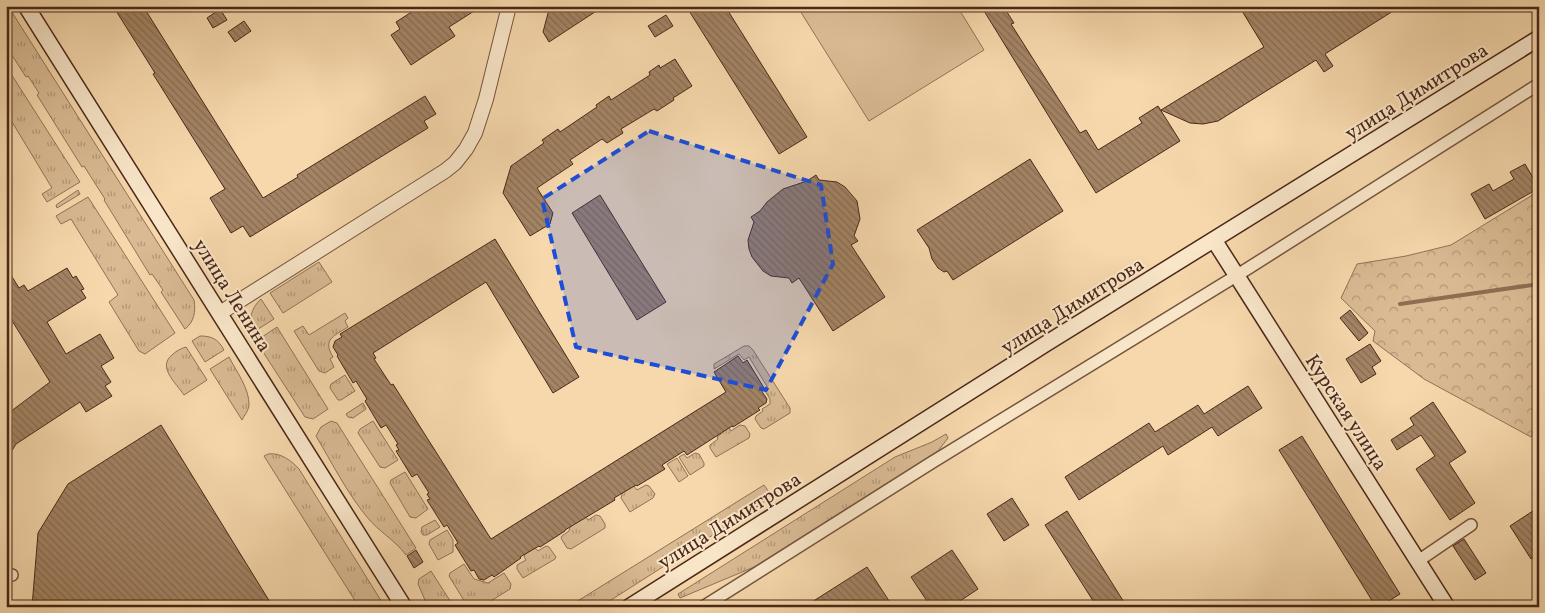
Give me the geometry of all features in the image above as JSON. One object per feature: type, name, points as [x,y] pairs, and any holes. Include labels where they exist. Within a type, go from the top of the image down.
[{"type":"main road","name":"улица Ленина","points":[[26,6],[404,607]]},
{"type":"main road","name":"улица Димитрова","points":[[629,607],[1539,38]]},
{"type":"main road","name":"Курская улица","points":[[1214,240],[1447,607]]},
{"type":"street","points":[[220,313],[445,171],[454,163],[466,149],[475,133],[486,99],[509,6]]},
{"type":"street","points":[[703,607],[931,463],[1236,276],[1539,84]]},
{"type":"street","points":[[1418,561],[1471,525]]},
{"type":"highlighted area","points":[[649,131],[821,185],[833,264],[766,390],[576,347],[542,199]]},
{"type":"green space","points":[[6,6],[8,6],[194,300],[194,316],[185,329],[161,292],[163,290],[152,274],[150,275],[105,199],[84,166],[82,167],[37,95],[39,93],[6,46]]},
{"type":"green space","points":[[797,6],[957,6],[984,50],[869,121]]},
{"type":"green space","points":[[6,66],[80,182],[47,202],[42,194],[52,188],[6,112]]},
{"type":"green space","points":[[78,190],[80,194],[57,208],[56,205]]},
{"type":"green space","points":[[1539,191],[1539,423],[1531,437],[1424,379],[1373,341],[1375,331],[1341,298],[1357,264],[1406,256],[1451,245]]},
{"type":"green space","points":[[88,197],[175,333],[145,354],[139,351],[109,302],[118,295],[71,219],[61,224],[56,216]]},
{"type":"green space","points":[[319,262],[332,282],[283,313],[270,293]]},
{"type":"green space","points":[[261,299],[274,319],[252,333],[251,314]]},
{"type":"green space","points":[[345,313],[348,318],[345,321],[348,327],[334,336],[329,342],[333,357],[330,359],[334,367],[325,373],[319,371],[294,331],[303,326],[309,335]]},
{"type":"green space","points":[[277,327],[328,409],[313,419],[305,417],[256,341]]},
{"type":"green space","points":[[200,336],[214,339],[224,350],[205,362],[192,341]]},
{"type":"green space","points":[[744,346],[749,346],[753,350],[790,408],[790,413],[764,429],[761,428],[755,419],[763,411],[762,409],[770,404],[770,399],[765,391],[768,388],[749,357],[744,360],[739,354],[714,369],[714,364]]},
{"type":"green space","points":[[186,347],[207,380],[184,395],[169,375],[166,365],[168,360],[178,350]]},
{"type":"green space","points":[[229,357],[242,380],[249,400],[249,406],[242,420],[210,369]]},
{"type":"green space","points":[[345,375],[355,391],[338,400],[330,388],[331,384]]},
{"type":"green space","points":[[363,403],[366,409],[353,418],[348,417],[346,414]]},
{"type":"green space","points":[[331,421],[337,423],[416,548],[406,555],[360,508],[316,436],[321,427]]},
{"type":"green space","points":[[373,421],[398,460],[385,468],[380,467],[358,433],[360,429]]},
{"type":"green space","points":[[740,425],[745,426],[750,434],[749,438],[716,457],[710,445],[718,439],[717,437],[721,434],[720,432],[728,426],[731,431]]},
{"type":"green space","points":[[946,434],[948,438],[938,451],[754,567],[680,598],[678,594],[895,457],[932,442]]},
{"type":"green space","points":[[695,453],[699,454],[704,466],[690,475],[679,457],[684,454],[687,458]]},
{"type":"green space","points":[[277,454],[293,463],[299,469],[385,607],[359,607],[264,456]]},
{"type":"green space","points":[[677,458],[688,476],[679,482],[667,464]]},
{"type":"green space","points":[[405,472],[428,509],[416,518],[410,517],[390,483],[391,480]]},
{"type":"green space","points":[[633,485],[637,490],[646,485],[649,486],[655,494],[653,498],[630,512],[621,498],[623,491]]},
{"type":"green space","points":[[764,485],[771,495],[760,505],[600,607],[568,607]]},
{"type":"green space","points":[[596,515],[600,516],[605,524],[605,528],[571,549],[567,548],[561,538],[569,531],[571,524],[585,516],[588,520]]},
{"type":"green space","points":[[435,520],[440,527],[427,535],[423,535],[421,532],[422,527]]},
{"type":"green space","points":[[447,530],[453,540],[453,552],[438,560],[429,544],[430,540]]},
{"type":"green space","points":[[546,546],[549,547],[556,557],[555,559],[523,578],[517,569],[517,565],[526,560],[525,554],[535,548],[538,551]]},
{"type":"green space","points":[[464,564],[474,579],[488,583],[504,573],[511,584],[510,589],[481,607],[468,607],[449,576],[450,573]]},
{"type":"green space","points":[[431,571],[454,607],[428,607],[418,584],[419,579]]},
{"type":"building","points":[[113,6],[143,6],[263,198],[425,96],[436,114],[424,121],[428,128],[250,237],[243,226],[231,233],[210,198],[225,189]]},
{"type":"building","points":[[421,6],[482,6],[449,27],[455,36],[411,65],[391,35],[400,29],[396,22]]},
{"type":"building","points":[[550,6],[604,6],[549,42],[543,32]]},
{"type":"building","points":[[686,6],[725,6],[807,137],[779,154]]},
{"type":"building","points":[[981,6],[1003,6],[1014,23],[1011,24],[1080,133],[1086,130],[1098,150],[1142,123],[1139,118],[1158,106],[1180,141],[1096,193]]},
{"type":"building","points":[[1239,6],[1401,6],[1325,54],[1333,66],[1324,72],[1316,60],[1218,121],[1203,124],[1190,123],[1161,110],[1264,47]]},
{"type":"building","points":[[220,9],[227,20],[213,28],[207,18]]},
{"type":"building","points":[[666,15],[673,26],[655,37],[648,26]]},
{"type":"building","points":[[244,21],[251,31],[235,42],[228,32]]},
{"type":"building","points":[[675,59],[692,86],[657,111],[654,109],[621,129],[623,133],[607,143],[602,139],[570,160],[573,164],[537,188],[553,213],[550,224],[530,236],[503,193],[511,166],[544,143],[542,140],[558,129],[560,132],[597,107],[596,105],[609,96],[611,100],[650,75],[649,72],[659,65],[660,68]]},
{"type":"building","points":[[1030,159],[1063,211],[953,280],[947,271],[944,272],[938,268],[932,259],[929,248],[917,230]]},
{"type":"building","points":[[1525,164],[1539,188],[1485,219],[1471,194],[1489,184],[1493,191],[1514,179],[1510,172]]},
{"type":"building","points":[[816,175],[819,180],[837,182],[845,187],[857,201],[860,219],[854,236],[858,241],[851,245],[885,297],[833,331],[799,278],[792,283],[789,278],[771,276],[763,271],[752,257],[748,240],[754,222],[751,217],[783,189],[807,181]]},
{"type":"building","points":[[600,195],[666,302],[637,320],[572,213]]},
{"type":"building","points":[[495,239],[579,377],[553,393],[486,282],[373,353],[376,358],[374,359],[391,385],[393,384],[491,539],[726,392],[714,372],[738,356],[743,363],[747,360],[764,388],[761,390],[767,399],[766,403],[758,408],[760,410],[687,455],[684,451],[662,465],[665,469],[614,498],[615,500],[540,547],[520,557],[494,577],[492,575],[484,580],[479,579],[474,570],[471,571],[455,545],[458,543],[447,525],[444,527],[427,500],[430,499],[427,494],[429,493],[417,474],[412,477],[396,451],[399,450],[396,445],[398,444],[386,425],[381,428],[365,401],[367,399],[356,381],[353,383],[333,347],[335,341],[342,337],[340,334]]},
{"type":"building","points":[[6,267],[19,288],[24,285],[28,291],[67,268],[73,278],[76,276],[84,289],[81,290],[86,298],[47,322],[66,354],[100,334],[114,358],[101,366],[111,382],[105,386],[112,396],[86,412],[80,402],[16,444],[6,460],[6,415],[50,382],[6,311]]},
{"type":"building","points":[[1350,310],[1368,333],[1359,341],[1340,318]]},
{"type":"building","points":[[1370,344],[1381,361],[1372,367],[1376,374],[1361,383],[1346,359]]},
{"type":"building","points":[[1248,386],[1262,408],[1218,436],[1212,427],[1168,455],[1163,446],[1079,500],[1065,477],[1149,423],[1155,432],[1198,405],[1204,414]]},
{"type":"building","points":[[1433,402],[1466,452],[1449,463],[1475,503],[1450,520],[1416,469],[1435,456],[1421,435],[1397,450],[1391,440],[1414,425],[1410,418]]},
{"type":"building","points":[[161,425],[273,607],[32,607],[38,533],[68,484]]},
{"type":"building","points":[[1302,436],[1400,594],[1379,607],[1376,607],[1279,450]]},
{"type":"building","points":[[1012,498],[1029,525],[1004,541],[987,514]]},
{"type":"building","points":[[1539,507],[1539,554],[1531,559],[1510,526]]},
{"type":"building","points":[[1067,511],[1127,607],[1097,607],[1045,525]]},
{"type":"building","points":[[1464,539],[1486,573],[1475,580],[1453,546]]},
{"type":"building","points":[[416,550],[423,562],[414,568],[407,556]]},
{"type":"building","points":[[952,550],[978,589],[951,607],[931,607],[911,577]]},
{"type":"building","points":[[867,567],[893,607],[804,607]]},
{"type":"waterway","points":[[1400,304],[1539,284]]}]
